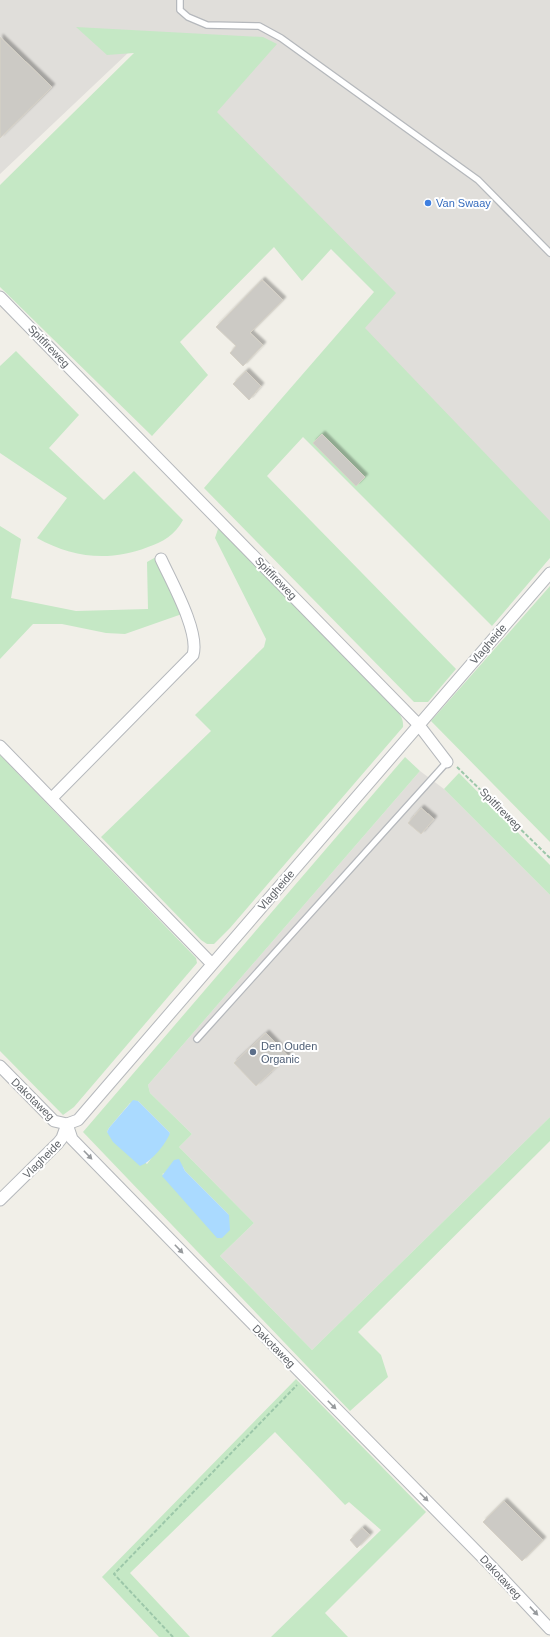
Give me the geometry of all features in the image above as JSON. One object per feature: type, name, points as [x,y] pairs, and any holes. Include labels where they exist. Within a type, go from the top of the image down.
[{"type":"street","name":"Spitfireweg","points":[[0,297],[418,724],[447,762]]},
{"type":"street","points":[[52,798],[192,655],[195,647],[192,631],[161,559]]},
{"type":"street","name":"Vlagheide","points":[[0,1200],[58,1143],[62,1138],[66,1124],[78,1120],[550,572]]},
{"type":"street","points":[[0,746],[212,964]]},
{"type":"street","name":"Dakotaweg","points":[[0,1066],[54,1120],[66,1124],[72,1139],[490,1565],[550,1629]]},
{"type":"lane","points":[[180,0],[180,10],[188,17],[207,25],[259,26],[281,38],[478,180],[550,253]]},
{"type":"lane","points":[[197,1039],[447,762]]},
{"type":"path","name":"Spitfireweg","points":[[447,762],[458,767],[550,858]]},
{"type":"path","points":[[173,1637],[114,1574],[305,1377]]},
{"type":"shaded area","name":"Van Swaay","points":[[0,0],[550,0],[550,532],[356,327],[386,292],[210,110],[245,50],[130,51],[0,174]]},
{"type":"shaded area","points":[[420,771],[444,789],[550,895],[550,1117],[312,1350],[220,1256],[254,1223],[179,1147],[192,1134],[150,1093],[148,1085]]},
{"type":"green space","points":[[76,27],[263,37],[277,44],[217,112],[396,293],[365,328],[550,521],[550,558],[492,626],[303,437],[267,476],[456,669],[428,702],[414,702],[204,488],[374,292],[331,249],[302,281],[274,247],[180,342],[208,375],[152,436],[0,287],[0,185],[134,53],[107,55]]},
{"type":"green space","points":[[16,351],[79,415],[49,448],[104,500],[134,471],[183,520],[172,534],[159,543],[134,552],[106,556],[78,554],[51,545],[37,538],[67,498],[0,453],[0,366]]},
{"type":"green space","points":[[0,526],[21,539],[11,598],[76,611],[148,609],[147,562],[156,557],[182,614],[125,634],[106,633],[62,624],[33,624],[0,659]]},
{"type":"green space","points":[[219,526],[391,704],[401,717],[403,727],[230,928],[214,944],[207,944],[201,940],[101,837],[211,731],[195,715],[264,647],[266,639],[215,538]]},
{"type":"green space","points":[[550,586],[550,842],[431,721]]},
{"type":"green space","points":[[0,755],[196,958],[197,963],[74,1107],[63,1115],[0,1051]]},
{"type":"green space","points":[[405,757],[420,771],[148,1085],[150,1093],[192,1134],[179,1147],[254,1223],[220,1256],[312,1350],[550,1117],[550,1141],[358,1332],[381,1355],[388,1377],[350,1411],[83,1132]],"holes":[[[138,1101],[170,1133],[147,1164],[107,1132],[130,1103]],[[183,1167],[185,1171],[229,1215],[162,1174]]]},
{"type":"green space","points":[[459,773],[550,865],[550,895],[444,789]]},
{"type":"green space","points":[[296,1379],[426,1512],[325,1613],[348,1637],[271,1637],[381,1530],[349,1502],[345,1505],[275,1432],[130,1573],[190,1637],[159,1637],[102,1577]]},
{"type":"water","points":[[133,1100],[138,1101],[170,1133],[158,1152],[149,1161],[140,1166],[113,1142],[107,1132]]},
{"type":"water","points":[[179,1159],[185,1171],[229,1215],[230,1230],[222,1238],[217,1238],[162,1176],[174,1160]]},
{"type":"building","points":[[0,37],[52,87],[0,138]]},
{"type":"building","points":[[262,280],[283,300],[250,333],[263,345],[243,366],[230,353],[236,346],[216,327]]},
{"type":"building","points":[[246,371],[261,386],[249,400],[233,384]]},
{"type":"building","points":[[322,434],[365,477],[356,486],[313,443]]},
{"type":"building","points":[[421,808],[434,819],[421,834],[408,823]]},
{"type":"building","points":[[266,1033],[288,1056],[256,1086],[234,1063]]},
{"type":"building","points":[[504,1501],[543,1540],[522,1561],[483,1522]]},
{"type":"building","points":[[362,1528],[370,1535],[357,1548],[350,1540]]},
{"type":"place","name":"Van Swaay","points":[[428,203]]},
{"type":"place","name":"Den Ouden Organic","points":[[253,1052]]}]
